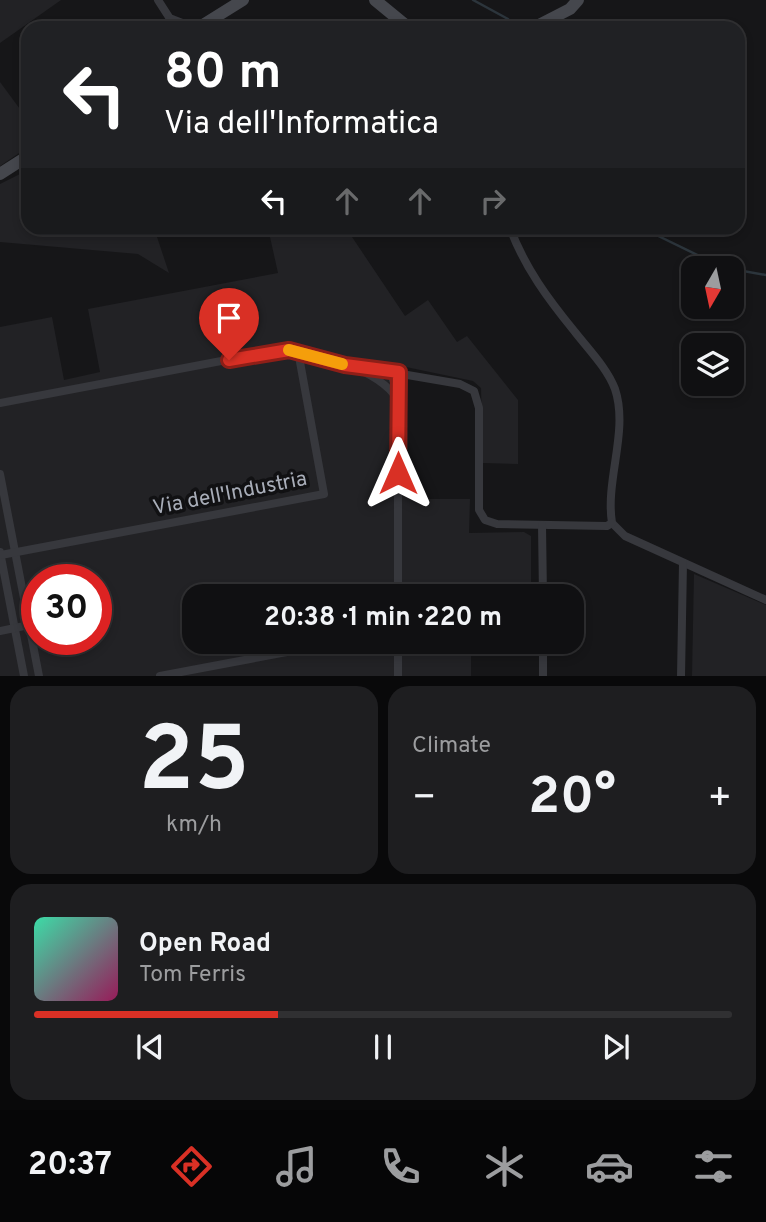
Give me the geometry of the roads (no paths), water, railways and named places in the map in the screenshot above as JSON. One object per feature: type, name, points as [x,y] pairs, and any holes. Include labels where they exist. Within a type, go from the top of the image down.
[{"type":"main road","points":[[210,21],[243,0]]},
{"type":"main road","points":[[375,0],[400,21]]},
{"type":"main road","points":[[546,21],[570,9],[578,0]]},
{"type":"main road","points":[[0,174],[21,160]]},
{"type":"street","points":[[158,0],[174,21]]},
{"type":"street","points":[[513,235],[534,280],[606,371],[615,391],[618,427],[610,497],[612,523],[625,536],[766,600]]},
{"type":"street","points":[[0,403],[279,350],[298,351],[345,365],[382,380],[397,399]]},
{"type":"street","name":"Via dell'Industria","points":[[0,554],[324,494],[298,351]]},
{"type":"street","points":[[345,365],[460,384],[474,391],[478,400],[481,516],[497,524],[607,526],[612,523]]},
{"type":"street","points":[[382,380],[398,375]]},
{"type":"street","points":[[398,375],[398,584]]},
{"type":"street","points":[[0,478],[21,584]]},
{"type":"street","points":[[542,525],[543,584]]},
{"type":"street","points":[[0,554],[24,676]]},
{"type":"street","points":[[681,676],[683,563]]},
{"type":"street","points":[[0,631],[21,627]]},
{"type":"street","points":[[160,676],[276,654]]},
{"type":"street","points":[[398,654],[398,676]]},
{"type":"street","points":[[543,654],[543,676]]},
{"type":"street","points":[[35,655],[39,676]]},
{"type":"waterway","points":[[473,0],[509,21]]},
{"type":"waterway","points":[[656,235],[699,256]]},
{"type":"waterway","points":[[744,271],[766,275]]}]
